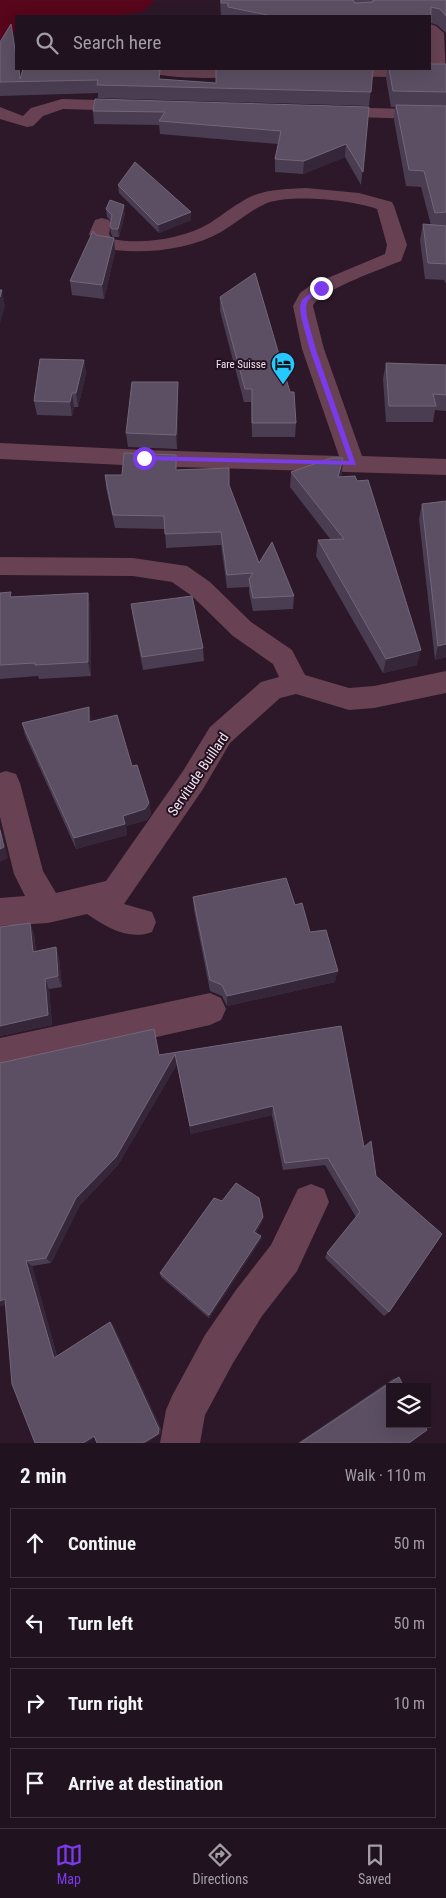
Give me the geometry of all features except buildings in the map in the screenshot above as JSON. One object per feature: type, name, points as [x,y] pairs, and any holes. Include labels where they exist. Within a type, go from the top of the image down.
[{"type":"street","points":[[323,71],[441,73],[436,33],[431,30]]},
{"type":"street","points":[[163,70],[182,72],[274,72]]},
{"type":"street","points":[[0,112],[11,118],[28,122],[36,112],[50,106],[62,104],[146,107]]},
{"type":"street","points":[[313,111],[446,115]]},
{"type":"street","points":[[102,224],[99,234],[104,243],[114,246],[131,246],[183,240],[208,231],[259,200],[269,196],[287,194],[330,195],[368,200],[385,206],[396,245],[394,257],[321,288],[310,294],[303,306],[313,350],[353,464]]},
{"type":"street","points":[[0,451],[144,458],[446,466]]},
{"type":"street","points":[[0,566],[133,566],[178,573],[201,589],[242,629],[283,657],[296,683],[349,699],[374,697],[446,682]]},
{"type":"street","name":"Servitude Buillard","points":[[0,912],[48,909],[115,893],[188,788],[220,735],[271,690],[296,683]]},
{"type":"street","points":[[6,783],[30,874],[48,909]]},
{"type":"street","points":[[92,899],[115,916],[141,922]]},
{"type":"street","points":[[0,1055],[210,1009]]},
{"type":"street","points":[[180,1443],[186,1410],[219,1349],[249,1303],[284,1258],[311,1202]]},
{"type":"shaded area","points":[[0,0],[155,0],[143,12],[121,15],[15,15],[15,32],[8,33],[0,39]]},
{"type":"place","name":"Fare Suisse","points":[[283,385]]},
{"type":"route","points":[[144,458],[353,464],[313,350],[304,317],[303,306],[305,300],[310,294],[321,288]]}]
